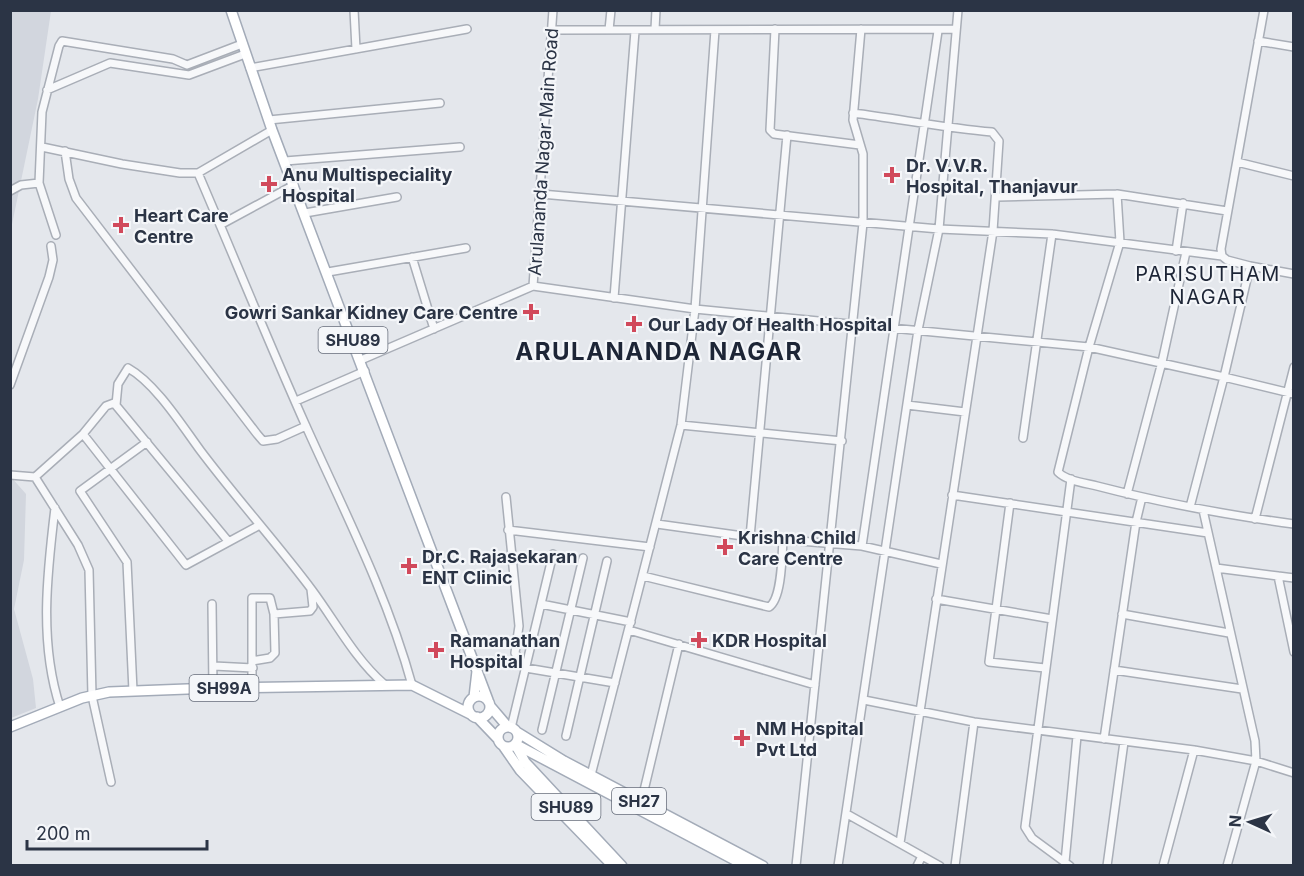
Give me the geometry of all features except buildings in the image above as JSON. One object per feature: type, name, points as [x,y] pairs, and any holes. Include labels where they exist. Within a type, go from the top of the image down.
[{"type":"main road","name":"SHU89","points":[[231,10],[272,130],[328,272],[489,703],[512,729]]},
{"type":"main road","name":"SHU89","points":[[478,669],[472,700],[474,716],[501,743],[520,770],[613,866]]},
{"type":"main road","name":"SH99A","points":[[10,727],[60,707],[109,692],[213,688],[412,685],[474,716]]},
{"type":"main road","points":[[472,700],[480,696],[489,703],[486,715],[474,716]]},
{"type":"main road","name":"SH99A","points":[[440,699],[472,700]]},
{"type":"main road","name":"SH27","points":[[512,729],[590,779],[723,848],[763,866]]},
{"type":"main road","points":[[512,729],[515,744],[501,743],[499,732],[512,729]]},
{"type":"main road","name":"SHU89","points":[[515,744],[531,769],[622,866]]},
{"type":"main road","name":"SH27","points":[[515,744],[641,803],[723,848],[746,866]]},
{"type":"street","points":[[354,10],[356,49]]},
{"type":"street","name":"Arulananda Nagar Main Road","points":[[361,360],[533,286],[553,10]]},
{"type":"street","points":[[609,30],[610,10]]},
{"type":"street","points":[[655,29],[656,10]]},
{"type":"street","points":[[838,866],[918,330],[939,229],[958,10]]},
{"type":"street","points":[[1222,256],[1227,211],[1264,10]]},
{"type":"street","points":[[250,68],[467,29]]},
{"type":"street","points":[[775,29],[769,124],[774,134],[860,145]]},
{"type":"street","points":[[551,30],[861,29],[938,31],[956,29]]},
{"type":"street","points":[[796,866],[863,223],[865,169],[854,130],[861,29]]},
{"type":"street","points":[[590,779],[681,425],[695,309],[715,30]]},
{"type":"street","points":[[614,298],[635,31]]},
{"type":"street","points":[[862,546],[938,31]]},
{"type":"street","points":[[57,235],[39,183],[42,112],[63,41],[174,59],[187,65],[244,49]]},
{"type":"street","points":[[1258,41],[1293,47]]},
{"type":"street","points":[[47,90],[110,63],[189,75],[244,49]]},
{"type":"street","points":[[269,120],[440,103]]},
{"type":"street","points":[[854,113],[924,122],[948,128],[992,132],[997,135],[997,197],[993,231],[900,843]]},
{"type":"street","points":[[42,147],[122,164],[180,173],[198,173],[272,130]]},
{"type":"street","points":[[750,537],[782,216],[787,135]]},
{"type":"street","points":[[285,161],[460,147]]},
{"type":"street","points":[[66,151],[69,179],[76,198],[263,441],[306,426]]},
{"type":"street","points":[[1237,162],[1293,176]]},
{"type":"street","points":[[198,173],[306,426],[340,495],[379,587],[412,685]]},
{"type":"street","points":[[10,191],[21,184],[39,183]]},
{"type":"street","points":[[220,225],[294,185]]},
{"type":"street","points":[[541,194],[939,229],[1052,234],[1222,256],[1227,260],[1250,266],[1293,274]]},
{"type":"street","points":[[997,197],[1117,194],[1227,211]]},
{"type":"street","points":[[1117,194],[1120,242],[1058,467],[1062,476],[1127,494],[1203,510],[1293,524]]},
{"type":"street","points":[[305,213],[398,197]]},
{"type":"street","points":[[1176,251],[1183,203]]},
{"type":"street","points":[[1023,438],[1052,234]]},
{"type":"street","points":[[10,385],[49,277],[53,260],[51,246]]},
{"type":"street","points":[[328,272],[466,248]]},
{"type":"street","points":[[1127,494],[1162,362],[1186,252]]},
{"type":"street","points":[[412,257],[434,329]]},
{"type":"street","points":[[1190,507],[1250,266]]},
{"type":"street","points":[[533,286],[695,309],[976,334],[1089,348],[1162,362],[1291,394]]},
{"type":"street","points":[[116,405],[118,384],[128,368],[141,375],[179,419],[258,526],[311,589],[371,673],[384,684]]},
{"type":"street","points":[[1255,519],[1291,394],[1293,368]]},
{"type":"street","points":[[296,401],[365,371]]},
{"type":"street","points":[[10,475],[35,477],[83,434],[106,406],[112,403],[228,541]]},
{"type":"street","points":[[908,405],[965,412]]},
{"type":"street","points":[[681,425],[842,441]]},
{"type":"street","points":[[83,434],[186,565],[258,526]]},
{"type":"street","points":[[133,691],[127,562],[80,491],[147,442]]},
{"type":"street","points":[[35,477],[78,545],[89,570],[92,696],[111,782]]},
{"type":"street","points":[[1067,864],[1032,838],[1025,827],[1036,730],[1071,479]]},
{"type":"street","points":[[952,495],[1208,533]]},
{"type":"street","points":[[506,497],[519,626],[515,653],[526,668],[615,683]]},
{"type":"street","points":[[1104,739],[1136,522],[1142,497]]},
{"type":"street","points":[[1010,503],[989,662],[1045,668]]},
{"type":"street","points":[[55,508],[47,600],[48,655],[49,672],[60,707]]},
{"type":"street","points":[[1203,510],[1255,741],[1256,761],[1228,865]]},
{"type":"street","points":[[657,524],[750,537],[862,546],[941,564]]},
{"type":"street","points":[[508,530],[650,547]]},
{"type":"street","points":[[643,576],[769,607],[775,603],[780,578],[783,539]]},
{"type":"street","points":[[512,729],[553,554]]},
{"type":"street","points":[[542,730],[583,558]]},
{"type":"street","points":[[566,736],[607,561]]},
{"type":"street","points":[[1216,568],[1293,578]]},
{"type":"street","points":[[1278,576],[1293,652]]},
{"type":"street","points":[[274,614],[310,611],[313,607],[311,589]]},
{"type":"street","points":[[214,666],[252,665],[270,658],[275,653],[274,614],[270,598],[252,598],[252,665],[252,688]]},
{"type":"street","points":[[936,599],[1052,619]]},
{"type":"street","points":[[212,604],[213,688]]},
{"type":"street","points":[[541,604],[631,622]]},
{"type":"street","points":[[1122,614],[1229,633]]},
{"type":"street","points":[[629,630],[816,684]]},
{"type":"street","points":[[641,803],[679,644]]},
{"type":"street","points":[[1114,670],[1242,689]]},
{"type":"street","points":[[864,700],[974,722],[1194,750],[1256,761],[1293,773]]},
{"type":"street","points":[[955,866],[974,722]]},
{"type":"street","points":[[1067,864],[1077,736]]},
{"type":"street","points":[[1107,866],[1124,742]]},
{"type":"street","points":[[1163,866],[1194,750]]},
{"type":"street","points":[[847,814],[940,866]]},
{"type":"street","points":[[917,866],[922,856]]},
{"type":"shaded area","points":[[11,11],[51,11],[38,99],[11,229]]},
{"type":"shaded area","points":[[11,477],[26,494],[24,560],[14,609],[33,679],[36,708],[11,718]]},
{"type":"railway","points":[[10,17],[13,10]]},
{"type":"place","name":"Dr. V.V.R. Hospital, Thanjavur","points":[[892,175]]},
{"type":"place","name":"Anu Multispeciality Hospital","points":[[269,184]]},
{"type":"place","name":"Heart Care Centre","points":[[121,225]]},
{"type":"place","name":"Gowri Sankar Kidney Care Centre","points":[[531,312]]},
{"type":"place","name":"Our Lady Of Health Hospital","points":[[634,324]]},
{"type":"place","name":"Krishna Child Care Centre","points":[[725,547]]},
{"type":"place","name":"Dr.C. Rajasekaran ENT Clinic","points":[[409,566]]},
{"type":"place","name":"KDR Hospital","points":[[699,640]]},
{"type":"place","name":"Ramanathan Hospital","points":[[436,650]]},
{"type":"place","name":"NM Hospital Pvt Ltd","points":[[742,738]]},
{"type":"district","name":"PARISUTHAM NAGAR","points":[[1208,286]]},
{"type":"district","name":"ARULANANDA NAGAR","points":[[659,351]]}]
